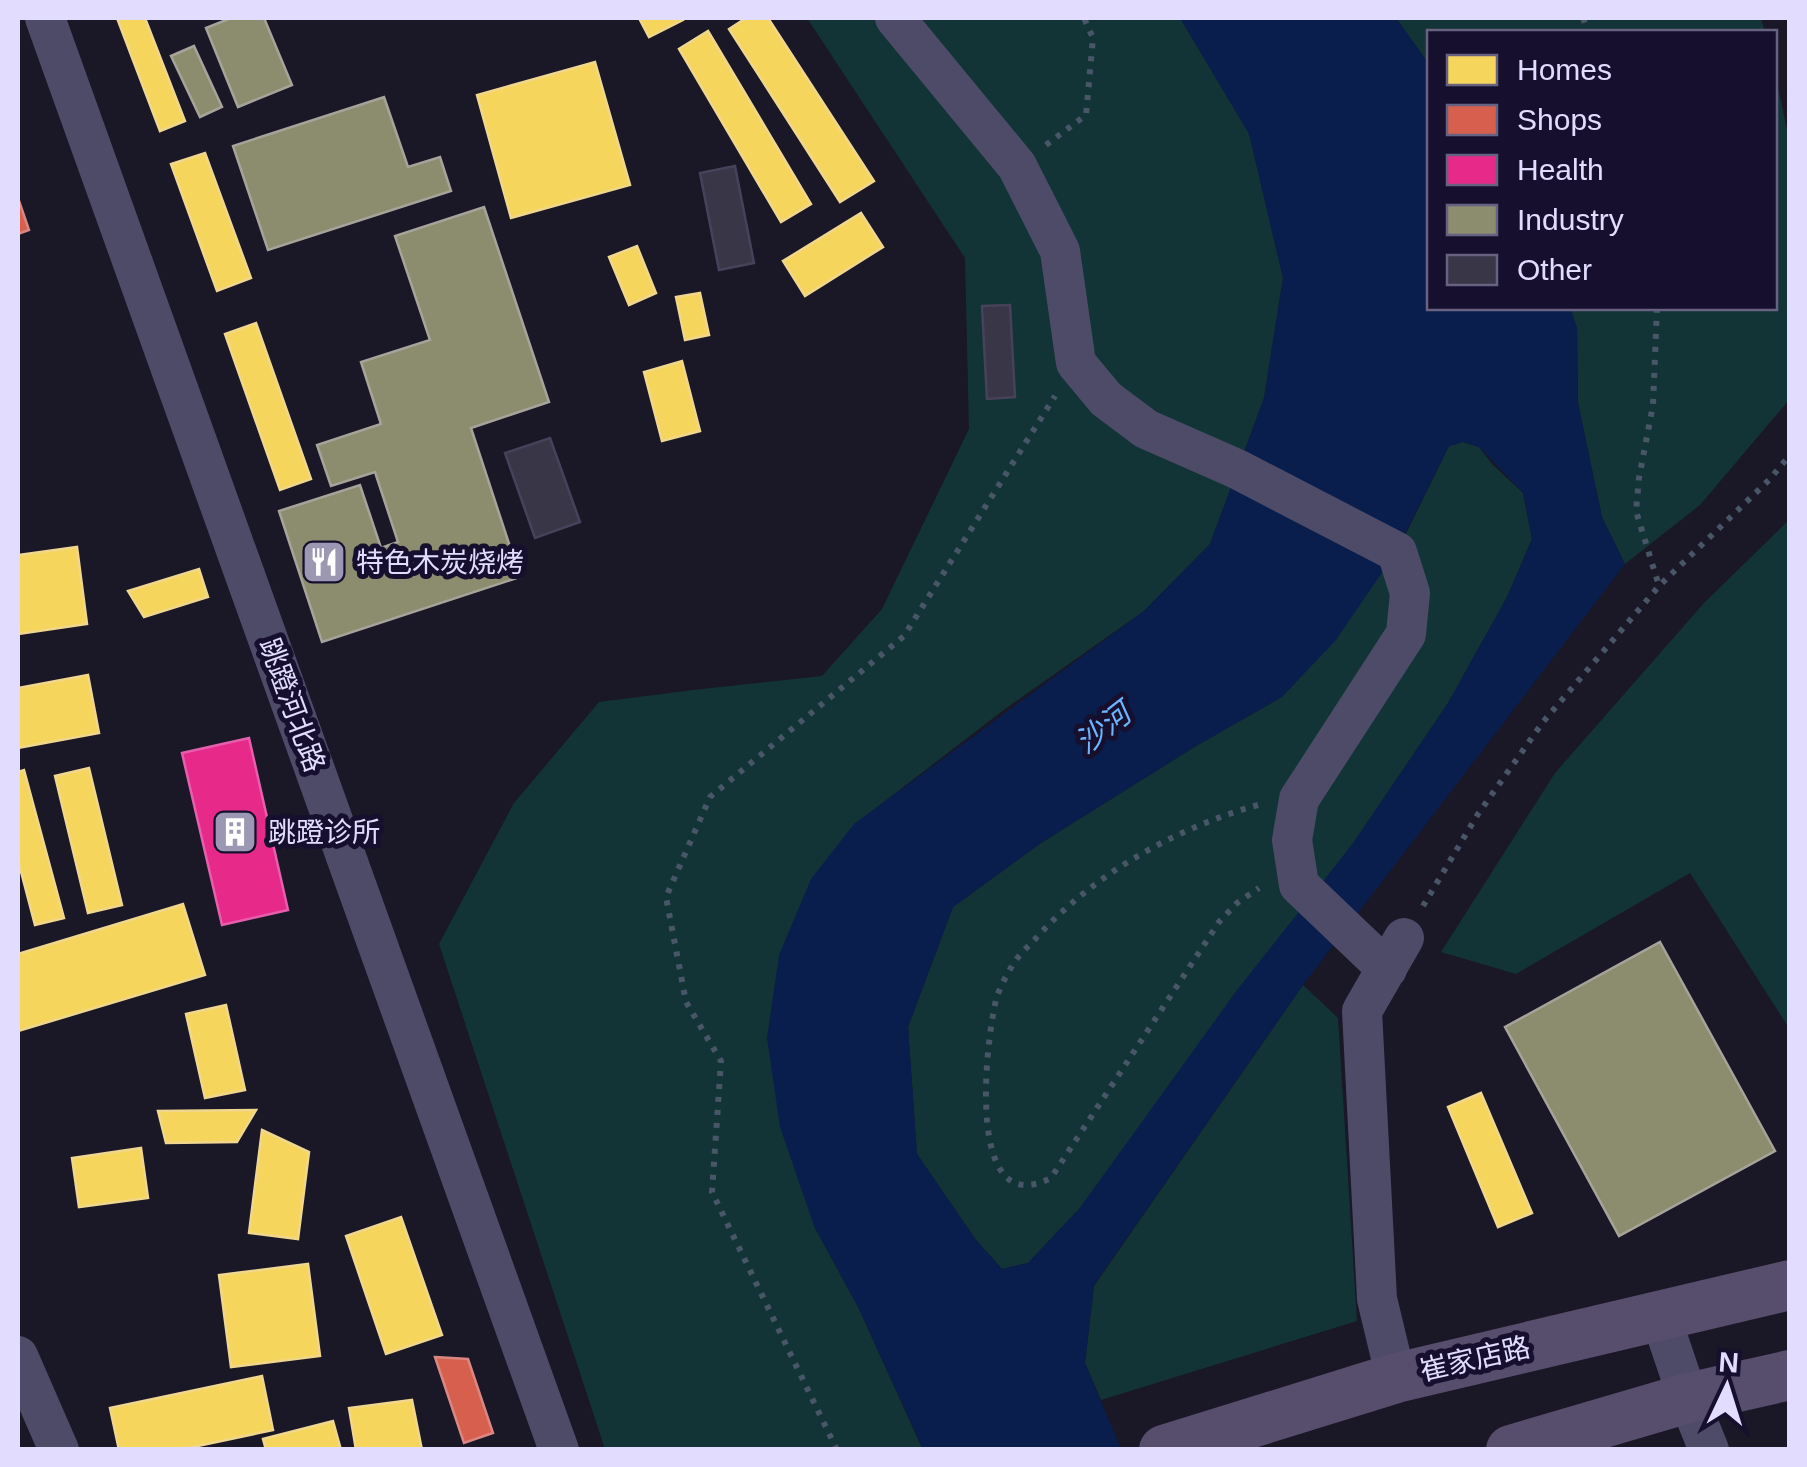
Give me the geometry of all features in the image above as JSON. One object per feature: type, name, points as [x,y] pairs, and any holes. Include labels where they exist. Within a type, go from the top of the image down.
[{"type":"main road","name":"崔家店路","points":[[1164,1450],[1396,1378],[1790,1284]]},
{"type":"main road","points":[[1511,1450],[1688,1398],[1790,1375]]},
{"type":"street","name":"跳蹬河北路","points":[[45,18],[559,1450]]},
{"type":"street","points":[[895,18],[1017,166],[1060,252],[1076,363],[1106,399],[1146,429],[1237,470],[1396,552],[1410,593],[1406,634],[1299,799],[1292,840],[1297,874],[1385,951],[1362,1010],[1377,1299],[1396,1378]]},
{"type":"street","points":[[1660,1315],[1709,1450]]},
{"type":"street","points":[[18,1356],[59,1450]]},
{"type":"path","points":[[1017,166],[1086,116],[1093,38],[1084,18]]},
{"type":"path","points":[[1657,310],[1652,405],[1636,511],[1659,586]]},
{"type":"path","points":[[838,1450],[712,1192],[721,1061],[686,1002],[666,897],[710,797],[904,636],[1076,363]]},
{"type":"path","points":[[1385,951],[1543,722],[1659,586],[1790,455]]},
{"type":"path","points":[[1297,874],[1237,903],[1219,922],[1051,1178],[1036,1186],[1019,1185],[1006,1175],[990,1146],[986,1080],[997,996],[1014,962],[1061,910],[1120,867],[1218,816],[1299,799]]},
{"type":"green space","points":[[807,18],[1180,18],[1249,133],[1283,278],[1264,398],[1210,544],[1144,611],[1005,709],[855,824],[814,1226],[859,1309],[922,1448],[605,1449],[439,944],[514,803],[599,702],[822,676],[882,609],[969,429],[965,258]]},
{"type":"green space","points":[[1396,18],[1761,18],[1764,30],[1427,30],[1427,61]]},
{"type":"green space","points":[[1777,83],[1790,143],[1789,400],[1700,505],[1625,564],[1602,517],[1578,403],[1577,328],[1571,310],[1777,310]]},
{"type":"green space","points":[[1463,442],[1479,447],[1523,493],[1532,539],[1507,597],[1448,703],[1354,842],[1079,1209],[1028,1263],[1002,1269],[976,1240],[917,1154],[908,1027],[953,907],[1041,843],[1282,697],[1397,552],[1449,446]]},
{"type":"green space","points":[[1789,520],[1789,1028],[1690,873],[1516,974],[1441,952],[1555,773],[1704,603]]},
{"type":"green space","points":[[1303,985],[1338,1018],[1357,1321],[1101,1400],[1085,1363],[1094,1286]]},
{"type":"water","name":"沙河","points":[[1180,18],[1396,18],[1427,61],[1427,310],[1571,310],[1577,328],[1578,403],[1602,517],[1625,564],[1303,985],[1094,1285],[1085,1363],[1121,1449],[923,1449],[859,1309],[814,1226],[780,1127],[767,1038],[779,955],[811,879],[854,824],[1144,611],[1210,544],[1264,398],[1283,278],[1249,134]],"holes":[[[1463,442],[1479,447],[1523,493],[1532,539],[1507,597],[1448,703],[1354,842],[1237,990],[1079,1209],[1028,1263],[1002,1269],[976,1240],[917,1154],[908,1027],[953,907],[1041,843],[1282,697],[1336,640],[1396,552],[1449,446]]]},
{"type":"building: Homes","points":[[117,18],[145,18],[185,121],[160,131]]},
{"type":"building: Homes","points":[[639,18],[682,18],[683,20],[649,37]]},
{"type":"building: Homes","points":[[746,18],[768,18],[874,181],[840,202],[729,29]]},
{"type":"building: Homes","points":[[708,31],[811,204],[781,222],[679,49]]},
{"type":"building: Homes","points":[[595,62],[630,185],[511,218],[477,95]]},
{"type":"building: Homes","points":[[205,153],[251,278],[217,291],[171,164]]},
{"type":"building: Homes","points":[[861,213],[883,247],[805,296],[783,261]]},
{"type":"building: Homes","points":[[637,246],[656,293],[629,305],[609,257]]},
{"type":"building: Homes","points":[[700,293],[709,335],[685,340],[676,297]]},
{"type":"building: Homes","points":[[256,323],[311,479],[280,490],[225,334]]},
{"type":"building: Homes","points":[[682,361],[700,431],[662,441],[644,372]]},
{"type":"building: Homes","points":[[77,547],[87,624],[18,634],[18,555]]},
{"type":"building: Homes","points":[[199,569],[208,597],[144,617],[128,591]]},
{"type":"building: Homes","points":[[88,675],[99,733],[18,748],[18,688]]},
{"type":"building: Homes","points":[[89,768],[122,905],[88,913],[55,776]]},
{"type":"building: Homes","points":[[24,770],[64,918],[35,925],[18,860],[18,772]]},
{"type":"building: Homes","points":[[183,904],[205,975],[18,1031],[18,954]]},
{"type":"building: Homes","points":[[226,1005],[245,1090],[205,1098],[186,1014]]},
{"type":"building: Homes","points":[[1481,1093],[1532,1213],[1498,1227],[1448,1107]]},
{"type":"building: Homes","points":[[256,1110],[237,1142],[166,1143],[158,1111]]},
{"type":"building: Homes","points":[[262,1130],[309,1152],[298,1239],[249,1233]]},
{"type":"building: Homes","points":[[141,1148],[148,1198],[79,1207],[72,1158]]},
{"type":"building: Homes","points":[[401,1217],[442,1335],[386,1354],[346,1236]]},
{"type":"building: Homes","points":[[308,1264],[320,1356],[231,1367],[219,1275]]},
{"type":"building: Homes","points":[[262,1376],[273,1430],[179,1450],[119,1450],[110,1408]]},
{"type":"building: Homes","points":[[412,1400],[422,1450],[356,1450],[349,1408]]},
{"type":"building: Homes","points":[[333,1421],[341,1450],[266,1450],[263,1439]]},
{"type":"building: Shops","points":[[18,198],[29,230],[18,234]]},
{"type":"building: Shops","points":[[435,1357],[468,1359],[493,1433],[464,1443]]},
{"type":"building: Health","name":"跳蹬诊所","points":[[249,738],[288,910],[222,925],[182,753]]},
{"type":"building: Industry","points":[[231,18],[264,18],[292,85],[238,107],[206,28]]},
{"type":"building: Industry","points":[[194,46],[222,107],[200,117],[171,56]]},
{"type":"building: Industry","points":[[384,97],[408,167],[440,157],[451,191],[268,250],[233,146]]},
{"type":"building: Industry","points":[[484,207],[549,402],[471,428],[520,577],[322,642],[279,511],[360,485],[381,548],[398,542],[375,472],[331,486],[317,445],[381,424],[361,362],[430,340],[395,236]]},
{"type":"building: Industry","points":[[1660,942],[1775,1151],[1619,1236],[1505,1027]]},
{"type":"building: Other","points":[[735,166],[754,263],[719,270],[700,173]]},
{"type":"building: Other","points":[[1010,305],[1015,397],[987,399],[982,306]]},
{"type":"building: Other","points":[[550,438],[580,522],[535,538],[505,453]]},
{"type":"place","name":"特色木炭烧烤","points":[[324,562]]},
{"type":"place","name":"跳蹬诊所","points":[[235,832]]}]
